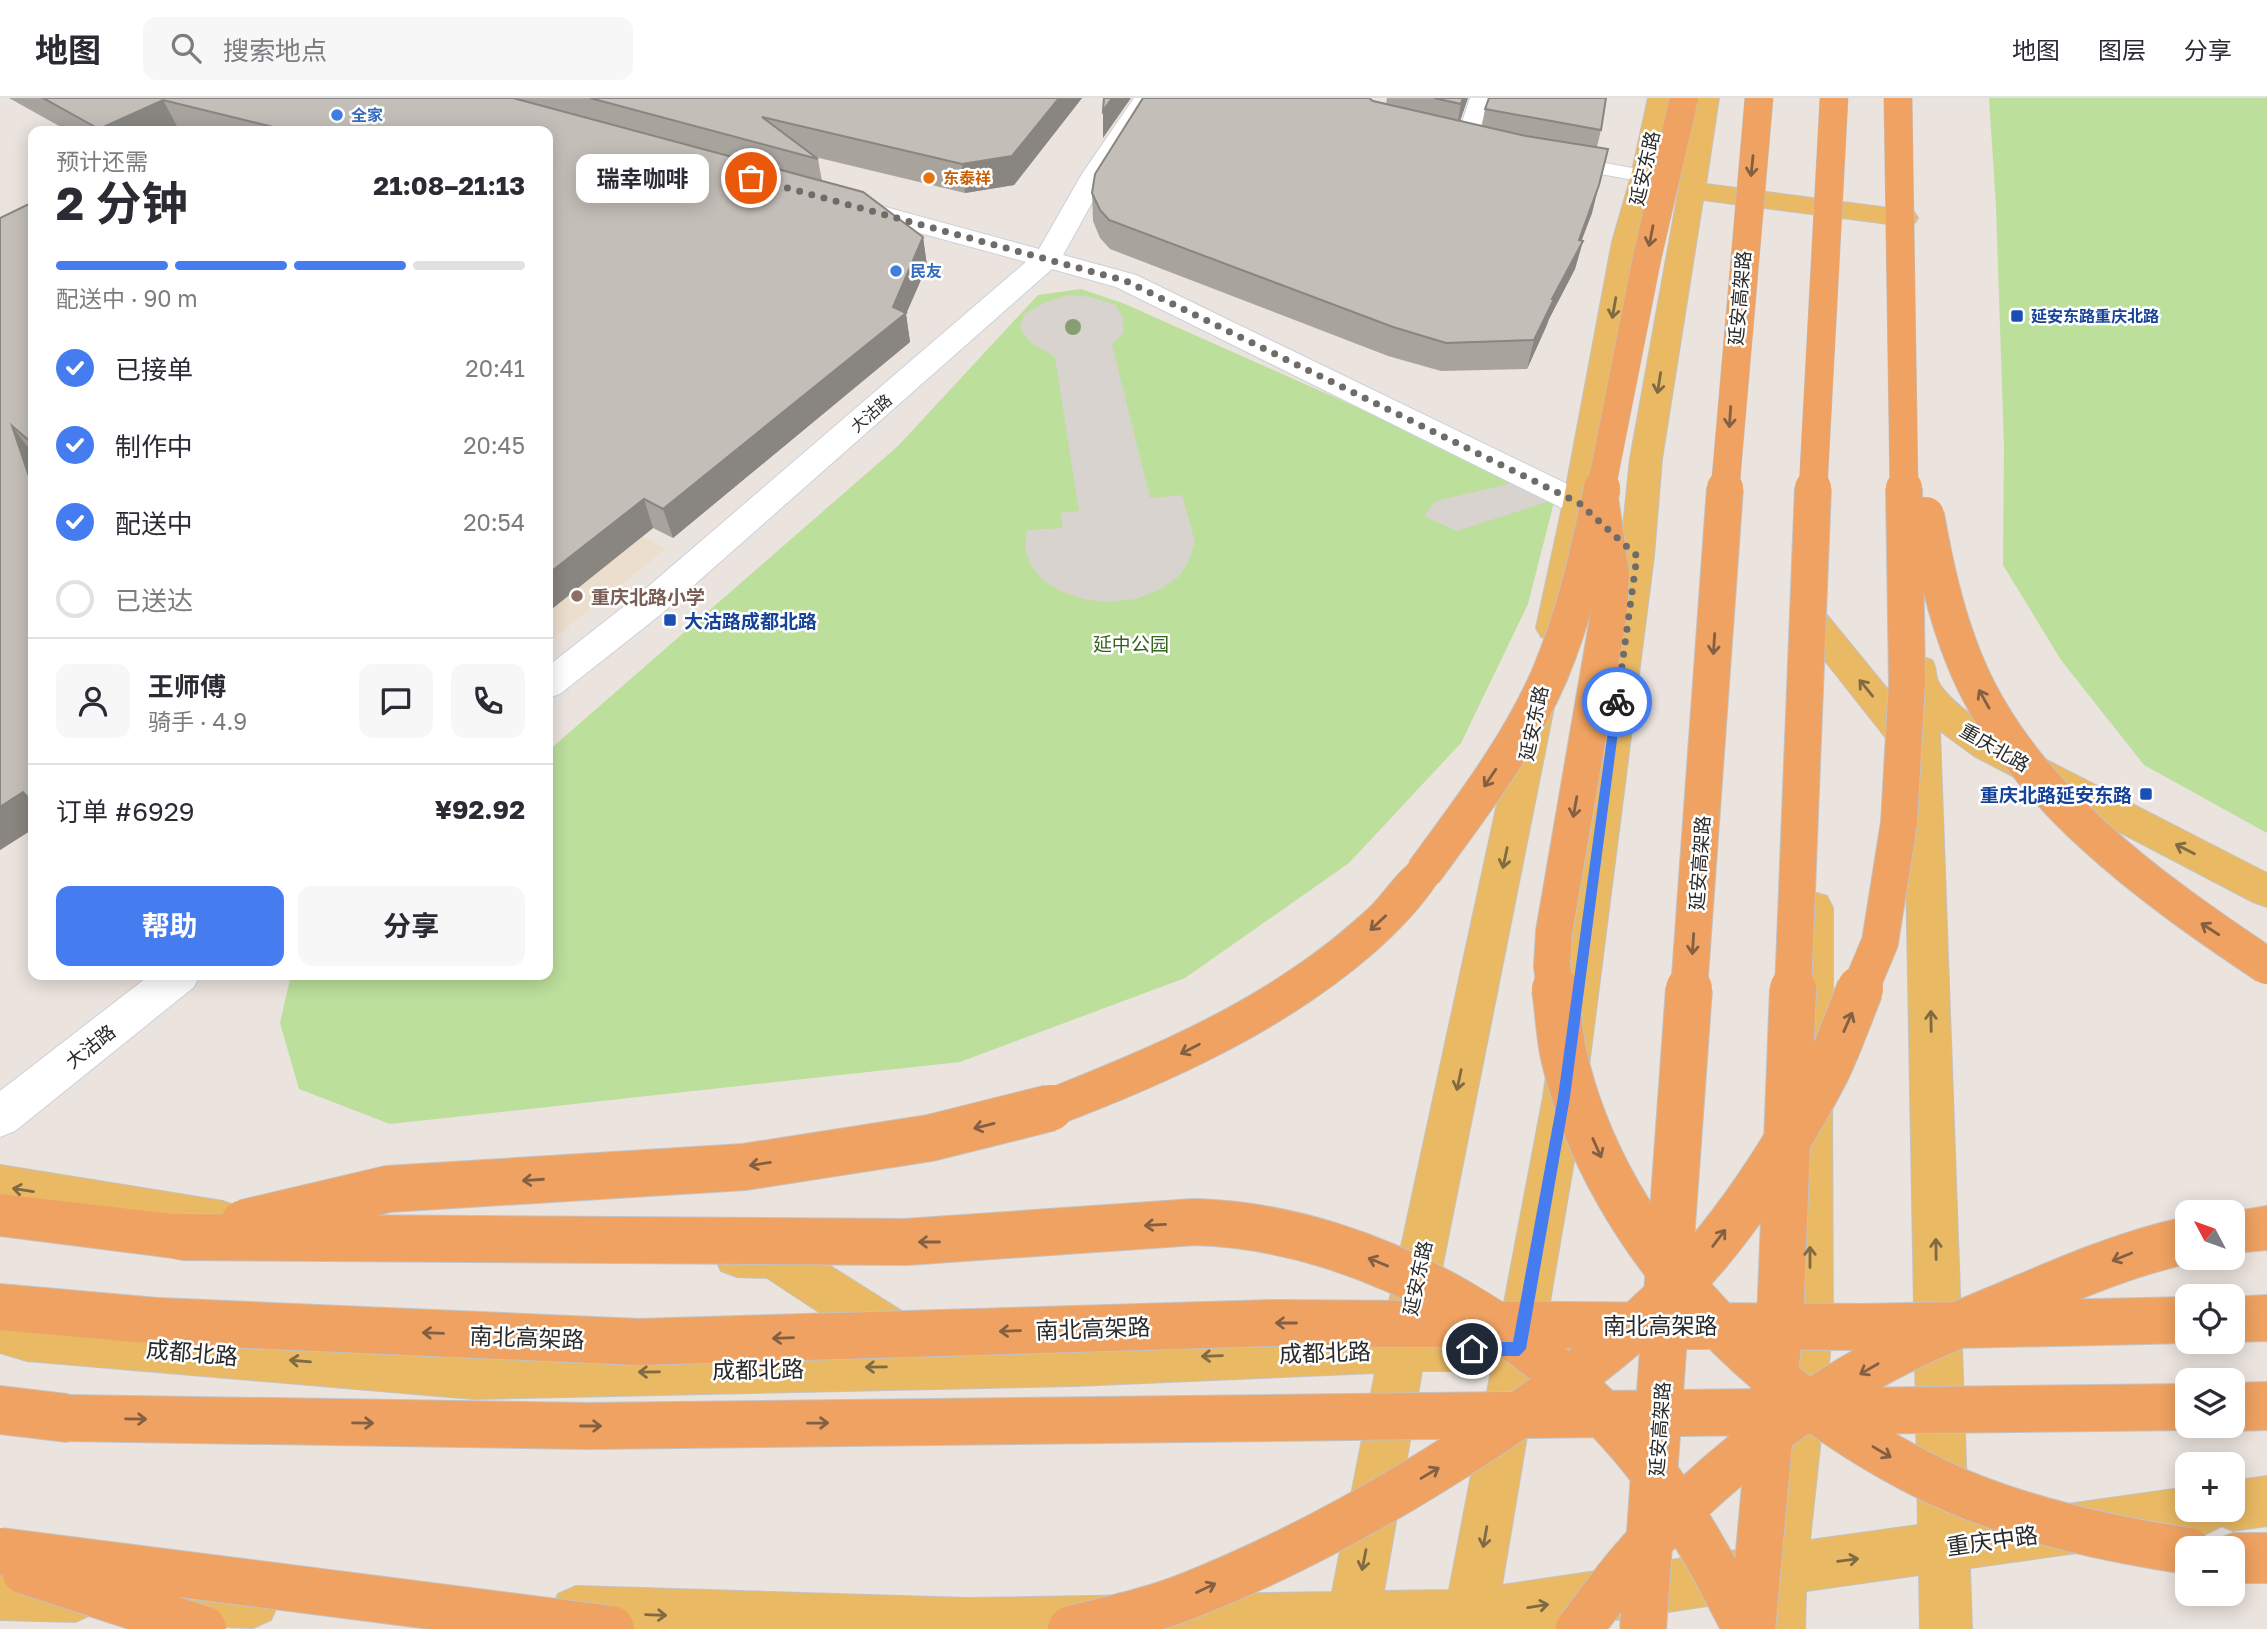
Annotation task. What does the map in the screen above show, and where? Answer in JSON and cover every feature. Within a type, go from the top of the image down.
[{"type":"highway","points":[[181,1237],[388,1189],[744,1167],[930,1138],[1050,1108],[1169,1060],[1240,1023],[1338,959],[1383,919],[1424,873],[1505,757],[1549,676],[1571,615],[1589,500],[1684,98]]},
{"type":"highway","name":"延安高架路","points":[[1643,1629],[1674,1243],[1734,349],[1759,98]]},
{"type":"highway","points":[[1752,1629],[1780,1321],[1818,363],[1834,98]]},
{"type":"highway","points":[[1071,1629],[1126,1616],[1193,1594],[1332,1529],[1456,1457],[1544,1399],[1598,1359],[1666,1299],[1708,1252],[1759,1185],[1826,1071],[1880,942],[1899,823],[1907,682],[1905,403],[1898,98]]},
{"type":"highway","points":[[1905,403],[1924,491],[1931,560],[1963,663],[2006,739],[2071,815],[2129,869],[2194,919],[2267,966]]},
{"type":"highway","points":[[1589,500],[1611,574],[1609,613],[1567,850],[1551,962],[1557,1024],[1571,1076],[1582,1115],[1612,1181],[1660,1259],[1746,1356],[1830,1420],[1899,1462],[1955,1489],[2022,1515],[2128,1543],[2175,1549]]},
{"type":"highway","points":[[0,1215],[181,1237],[942,1242],[1157,1224],[1224,1223],[1288,1234],[1358,1253],[1424,1281],[1469,1306],[1549,1364],[1593,1403],[1648,1463],[1697,1539],[1746,1629]]},
{"type":"highway","points":[[2245,1230],[2267,1228]]},
{"type":"highway","points":[[1579,1629],[1631,1562],[1687,1504],[1729,1466],[1789,1419],[1867,1369],[1931,1336],[2138,1251],[2175,1243]]},
{"type":"highway","name":"南北高架路","points":[[0,1307],[158,1321],[639,1342],[1273,1323],[1865,1327],[2175,1320]]},
{"type":"highway","points":[[2245,1319],[2267,1318]]},
{"type":"highway","points":[[2245,1407],[2267,1406]]},
{"type":"highway","points":[[0,1410],[67,1418],[589,1426],[2175,1407]]},
{"type":"highway","points":[[0,1551],[611,1629]]},
{"type":"highway","points":[[2245,1558],[2267,1558]]},
{"type":"highway","points":[[0,1562],[203,1629]]},
{"type":"main road","name":"延安东路","points":[[1352,1623],[1403,1348],[1589,500],[1626,242],[1644,176],[1660,98]]},
{"type":"main road","points":[[0,1594],[968,1624],[1470,1622],[1564,1097],[1637,556],[1646,459],[1707,98]]},
{"type":"main road","points":[[1779,1629],[1781,1569],[1810,1326],[1815,624],[1839,98]]},
{"type":"main road","points":[[1904,98],[1904,218],[1924,760],[1947,1629]]},
{"type":"main road","points":[[1690,190],[1904,218]]},
{"type":"main road","points":[[1637,556],[1589,500],[1646,459]]},
{"type":"main road","points":[[1815,624],[1924,760]]},
{"type":"main road","name":"重庆北路","points":[[1921,685],[1954,723],[1987,746],[2267,891]]},
{"type":"main road","points":[[0,1186],[304,1236],[773,1256],[944,1365]]},
{"type":"main road","points":[[2245,1297],[2267,1296]]},
{"type":"main road","points":[[1810,1326],[2175,1302]]},
{"type":"main road","name":"成都北路","points":[[0,1330],[27,1338],[473,1375],[944,1365],[1403,1348],[1519,1349],[1810,1326]]},
{"type":"main road","points":[[2245,1505],[2267,1502]]},
{"type":"main road","name":"重庆中路","points":[[1470,1622],[1781,1569],[2175,1514]]},
{"type":"street","name":"大沽路","points":[[553,681],[648,606],[1047,259],[1095,174],[1146,98]]},
{"type":"street","points":[[818,197],[1126,281],[1589,500]]},
{"type":"street","name":"大沽路","points":[[0,1116],[174,980]]},
{"type":"lane","points":[[1480,98],[1458,141],[1487,148]]},
{"type":"lane","points":[[1545,159],[1644,176]]},
{"type":"shaded area","points":[[1068,295],[1091,297],[1116,305],[1123,319],[1123,333],[1112,345],[1150,498],[1182,495],[1195,542],[1189,561],[1178,577],[1159,590],[1136,599],[1109,602],[1084,599],[1060,591],[1042,579],[1031,565],[1025,549],[1027,530],[1063,528],[1060,513],[1079,511],[1055,357],[1031,343],[1020,328],[1024,314],[1044,303]]},
{"type":"shaded area","points":[[1529,479],[1565,496],[1457,531],[1424,516],[1436,501]]},
{"type":"shaded area","name":"重庆北路小学","points":[[553,489],[666,549],[553,638]]},
{"type":"green space","points":[[1989,98],[2267,98],[2267,833],[2144,765],[2061,660],[2003,565],[2004,446],[1996,207]]},
{"type":"green space","name":"延中公园","points":[[1081,289],[1125,304],[1491,467],[1554,502],[1528,604],[1461,743],[1349,863],[1185,978],[960,1062],[390,1124],[299,1089],[280,1023],[290,980],[553,980],[553,747],[898,446],[1038,295]]},
{"type":"building","points":[[43,98],[513,98],[863,192],[923,237],[893,307],[906,313],[663,509],[644,499],[553,570],[553,126],[269,126],[163,100],[106,126],[94,126]]},
{"type":"building","points":[[590,98],[1059,98],[1012,156],[962,164],[762,117],[818,159]]},
{"type":"building","points":[[1104,98],[1112,98],[1103,111]]},
{"type":"building","points":[[1143,98],[1369,98],[1526,136],[1608,149],[1599,185],[1579,240],[1583,241],[1534,340],[1446,343],[1393,327],[1109,220],[1100,210],[1092,193],[1095,174]]},
{"type":"building","points":[[1434,98],[1463,98],[1461,104]]},
{"type":"building","points":[[1489,98],[1606,98],[1601,130],[1485,109]]},
{"type":"building","points":[[28,204],[28,440],[12,426],[28,473],[28,798],[23,792],[0,807],[0,218]]},
{"type":"way so far","points":[[751,178],[1126,281],[1579,503],[1637,556],[1617,702]]},
{"type":"place","name":"全家","points":[[337,115]]},
{"type":"place","name":"瑞幸咖啡","points":[[751,178]]},
{"type":"place","name":"东泰祥","points":[[929,178]]},
{"type":"place","name":"民友","points":[[896,271]]},
{"type":"place","name":"延安东路重庆北路","points":[[2017,316]]},
{"type":"place","name":"重庆北路小学","points":[[577,596]]},
{"type":"place","name":"大沽路成都北路","points":[[670,620]]},
{"type":"place","name":"重庆北路延安东路","points":[[2146,794]]},
{"type":"route","points":[[1472,1349],[1519,1349],[1564,1097],[1617,702]]}]
